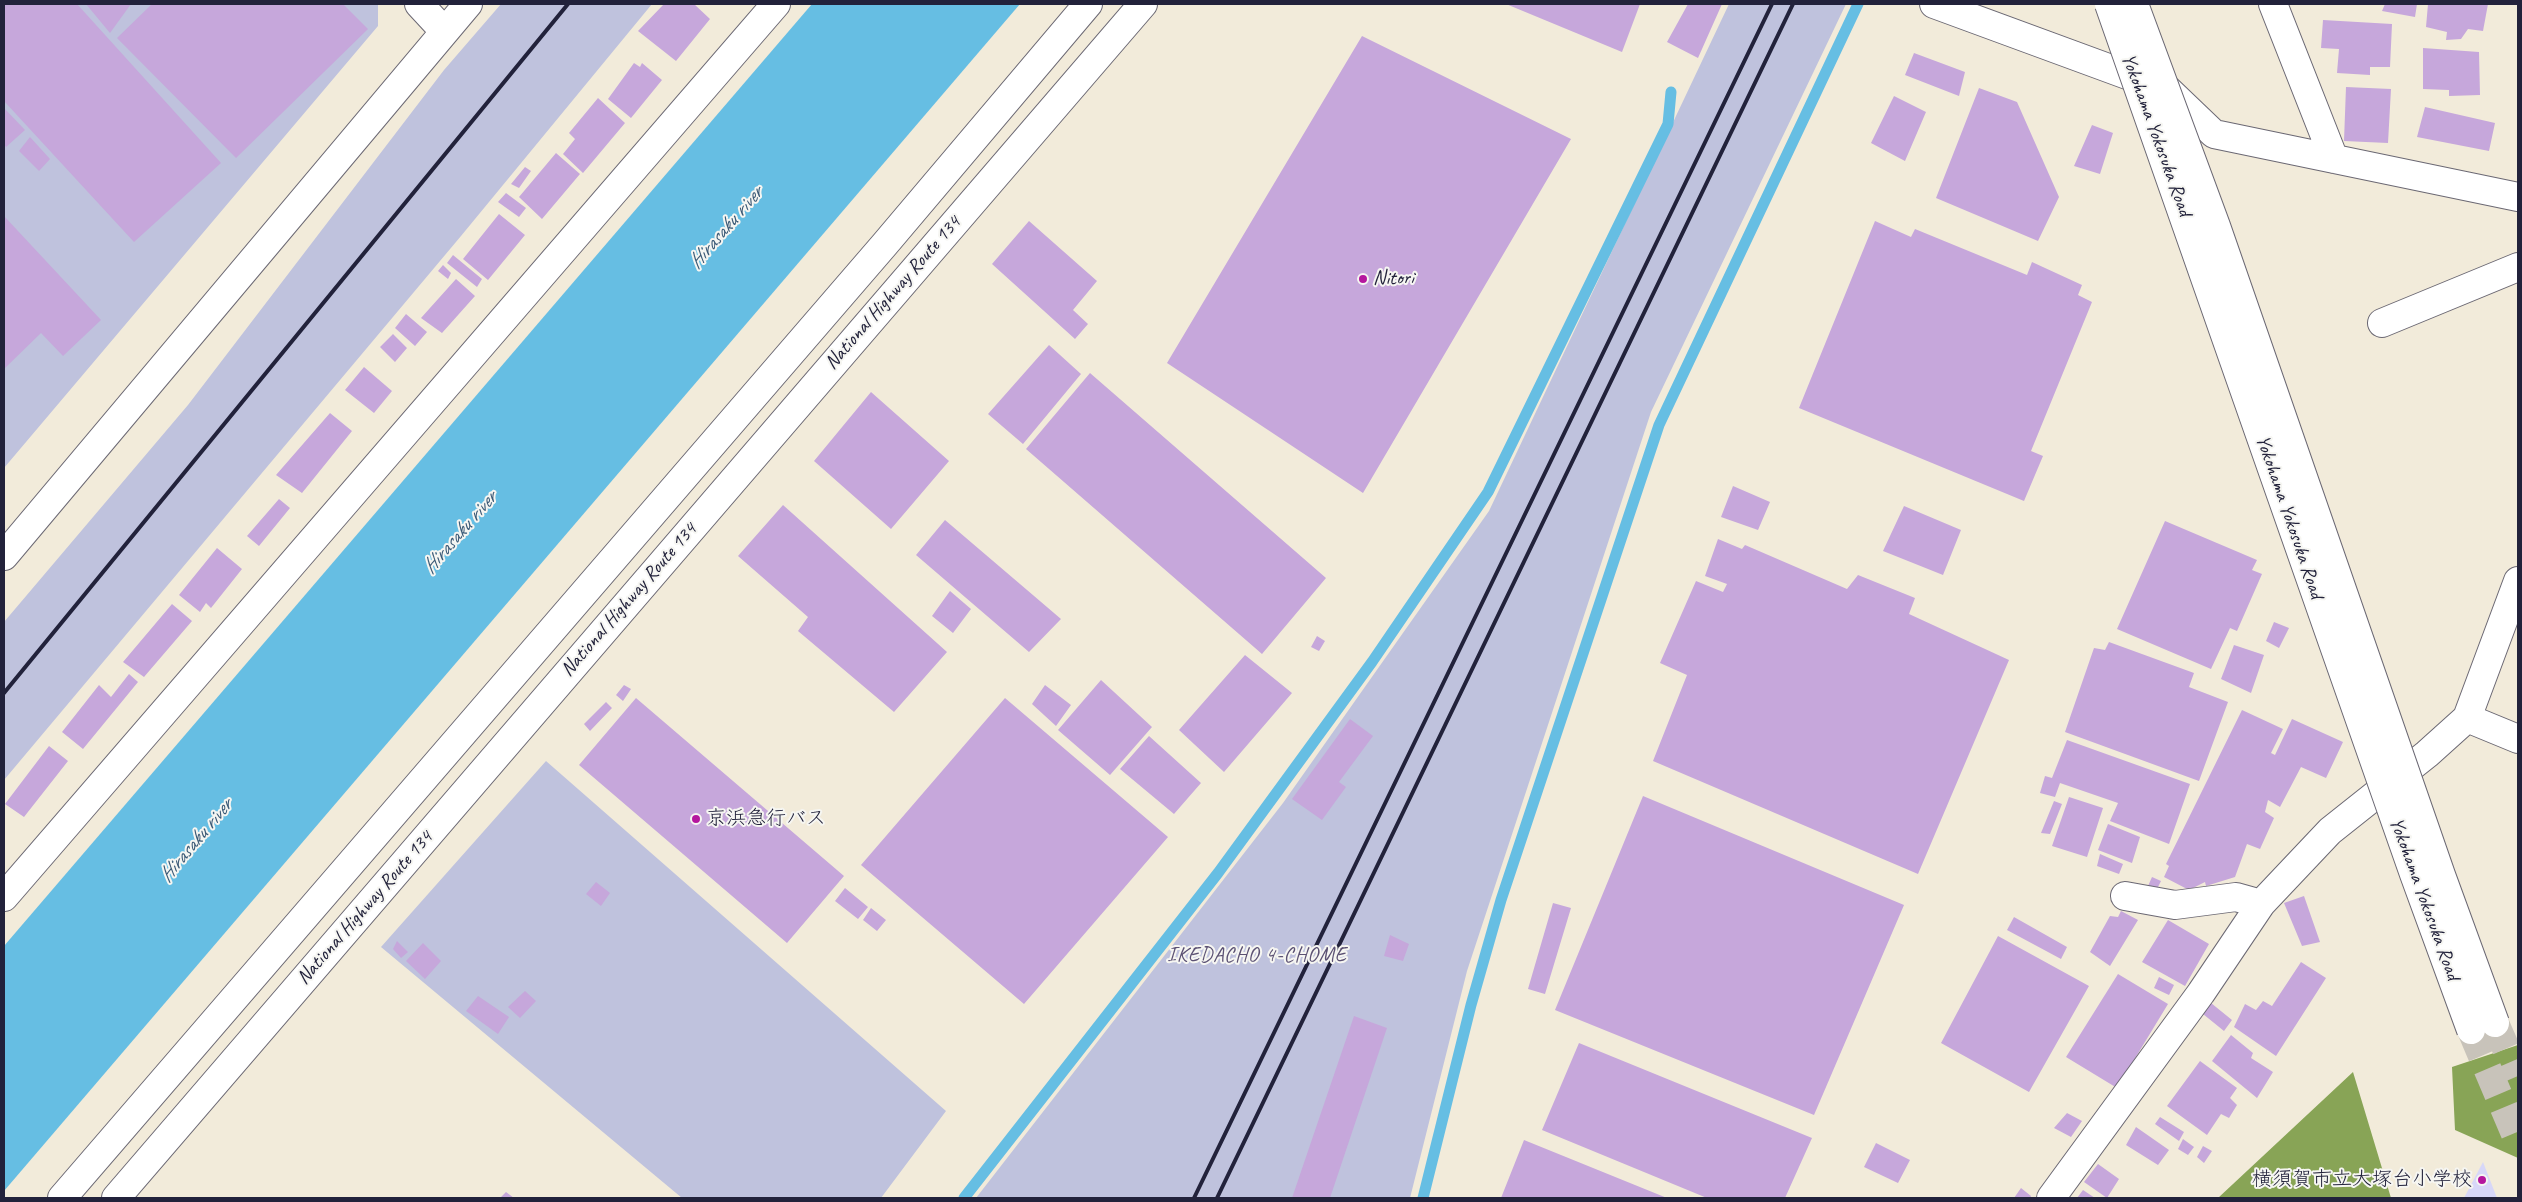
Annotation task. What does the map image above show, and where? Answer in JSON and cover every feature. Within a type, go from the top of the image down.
[{"type":"main road","points":[[419,4],[444,31]]},
{"type":"main road","points":[[4,556],[468,4]]},
{"type":"main road","points":[[4,897],[776,4]]},
{"type":"main road","name":"National Highway Route 134","points":[[62,1198],[879,252],[1088,4]]},
{"type":"main road","name":"National Highway Route 134","points":[[116,1198],[1143,4]]},
{"type":"main road","points":[[1934,4],[2168,90],[2214,134],[2518,197]]},
{"type":"main road","name":"Yokohama Yokosuka Road","points":[[2109,4],[2414,874],[2483,1026],[2442,875],[2216,226],[2134,4]]},
{"type":"main road","points":[[2273,4],[2334,159]]},
{"type":"main road","points":[[2382,323],[2518,267]]},
{"type":"main road","points":[[2051,1198],[2201,993],[2260,904],[2330,831],[2427,754],[2467,718],[2518,581]]},
{"type":"main road","points":[[2467,718],[2518,739]]},
{"type":"main road","points":[[2125,896],[2175,905],[2236,897],[2260,904]]},
{"type":"shaded area","points":[[4,4],[378,4],[378,26],[4,468]]},
{"type":"shaded area","points":[[501,4],[652,4],[461,236],[4,780],[4,622],[188,405],[444,70]]},
{"type":"shaded area","points":[[1729,4],[1846,4],[1651,412],[1467,971],[1410,1198],[976,1198],[1283,803],[1489,511]]},
{"type":"shaded area","points":[[546,761],[946,1111],[881,1198],[682,1198],[381,947]]},
{"type":"shaded area","name":"横須賀市立大塚台小学校","points":[[2483,1162],[2497,1198],[2464,1198]]},
{"type":"green space","points":[[2518,1045],[2518,1158],[2455,1130],[2452,1067]]},
{"type":"green space","points":[[2353,1072],[2391,1198],[2218,1198]]},
{"type":"water","name":"Hirasaku river","points":[[812,4],[1020,4],[4,1191],[4,946]]},
{"type":"building","points":[[4,4],[77,4],[221,163],[134,242],[4,101]]},
{"type":"building","points":[[86,4],[131,4],[110,33]]},
{"type":"building","points":[[152,4],[343,4],[368,29],[236,158],[117,38]]},
{"type":"building","points":[[664,4],[694,4],[710,19],[676,61],[638,31]]},
{"type":"building","points":[[1506,4],[1640,4],[1622,52]]},
{"type":"building","points":[[1688,4],[1722,4],[1698,58],[1667,42]]},
{"type":"building","points":[[2385,4],[2417,4],[2415,17],[2382,11]]},
{"type":"building","points":[[2428,4],[2488,4],[2483,31],[2468,29],[2461,39],[2446,40],[2447,32],[2426,27]]},
{"type":"building","points":[[2323,20],[2392,24],[2390,67],[2370,67],[2370,75],[2337,73],[2339,49],[2321,48]]},
{"type":"building","points":[[1362,36],[1571,139],[1363,493],[1167,363]]},
{"type":"building","points":[[2423,48],[2479,52],[2480,95],[2449,96],[2449,90],[2423,89]]},
{"type":"building","points":[[1914,53],[1965,72],[1959,96],[1905,75]]},
{"type":"building","points":[[634,63],[640,67],[642,63],[662,80],[631,118],[608,99]]},
{"type":"building","points":[[2346,87],[2391,89],[2388,143],[2344,141]]},
{"type":"building","points":[[1979,88],[2017,102],[2059,197],[2038,241],[1936,198]]},
{"type":"building","points":[[1894,96],[1926,112],[1905,161],[1871,143]]},
{"type":"building","points":[[598,98],[625,123],[583,173],[563,154],[575,139],[569,133]]},
{"type":"building","points":[[2425,107],[2495,123],[2489,151],[2417,137]]},
{"type":"building","points":[[4,108],[25,130],[6,147],[4,144]]},
{"type":"building","points":[[2092,125],[2113,133],[2100,174],[2074,166]]},
{"type":"building","points":[[30,137],[50,159],[39,171],[19,151]]},
{"type":"building","points":[[556,153],[580,174],[542,219],[519,197]]},
{"type":"building","points":[[525,167],[531,171],[519,188],[511,184]]},
{"type":"building","points":[[506,193],[526,208],[519,217],[498,202]]},
{"type":"building","points":[[499,214],[525,235],[488,280],[463,259]]},
{"type":"building","points":[[4,216],[101,320],[63,356],[41,333],[4,369]]},
{"type":"building","points":[[1029,221],[1097,281],[1073,310],[1088,324],[1075,339],[992,264]]},
{"type":"building","points":[[1875,221],[1911,237],[1915,229],[2027,275],[2032,262],[2082,285],[2078,295],[2092,302],[2031,451],[2043,456],[2024,501],[1799,408]]},
{"type":"building","points":[[453,255],[482,279],[477,287],[447,263]]},
{"type":"building","points":[[443,265],[451,273],[448,279],[438,271]]},
{"type":"building","points":[[456,279],[475,296],[442,333],[421,318]]},
{"type":"building","points":[[406,314],[427,332],[415,346],[395,328]]},
{"type":"building","points":[[393,334],[407,348],[395,362],[380,347]]},
{"type":"building","points":[[1049,345],[1081,374],[1023,444],[988,414]]},
{"type":"building","points":[[364,367],[392,391],[374,413],[345,390]]},
{"type":"building","points":[[1090,373],[1326,578],[1262,654],[1026,449]]},
{"type":"building","points":[[871,392],[949,461],[891,529],[814,461]]},
{"type":"building","points":[[330,413],[352,431],[302,493],[276,475]]},
{"type":"building","points":[[1733,486],[1770,502],[1758,530],[1721,517]]},
{"type":"building","points":[[279,499],[290,508],[259,546],[247,536]]},
{"type":"building","points":[[783,505],[947,652],[894,712],[798,631],[808,617],[738,556]]},
{"type":"building","points":[[1904,506],[1961,530],[1943,575],[1883,551]]},
{"type":"building","points":[[945,520],[1061,619],[1029,652],[916,555]]},
{"type":"building","points":[[2165,521],[2257,560],[2252,570],[2262,574],[2237,631],[2230,628],[2211,669],[2117,629]]},
{"type":"building","points":[[1718,539],[1742,549],[1745,545],[1847,589],[1858,575],[1915,598],[1909,614],[2009,660],[1918,874],[1653,761],[1687,675],[1660,663],[1696,581],[1723,592],[1727,584],[1705,576]]},
{"type":"building","points":[[217,548],[242,569],[211,608],[206,603],[200,612],[179,595]]},
{"type":"building","points":[[950,591],[971,609],[953,633],[932,616]]},
{"type":"building","points":[[172,604],[192,621],[144,677],[123,662]]},
{"type":"building","points":[[2274,622],[2289,628],[2279,648],[2266,641]]},
{"type":"building","points":[[1317,636],[1325,641],[1319,651],[1311,647]]},
{"type":"building","points":[[2109,642],[2194,673],[2189,687],[2228,702],[2199,781],[2065,732],[2094,648],[2105,650]]},
{"type":"building","points":[[2234,645],[2264,655],[2251,693],[2221,679]]},
{"type":"building","points":[[1245,655],[1292,693],[1224,772],[1179,730]]},
{"type":"building","points":[[129,674],[138,682],[83,749],[62,732],[99,685],[111,697]]},
{"type":"building","points":[[1101,680],[1152,727],[1110,775],[1058,730]]},
{"type":"building","points":[[624,685],[631,689],[623,701],[616,695]]},
{"type":"building","points":[[1045,685],[1071,705],[1056,726],[1032,704]]},
{"type":"building","points":[[636,698],[844,876],[787,943],[579,765]]},
{"type":"building","points":[[1005,698],[1168,837],[1024,1004],[861,865]]},
{"type":"building","points":[[606,702],[612,708],[590,731],[584,724]]},
{"type":"building","points":[[2242,710],[2283,729],[2271,753],[2275,755],[2292,719],[2343,742],[2326,778],[2301,767],[2280,807],[2268,800],[2265,812],[2274,818],[2260,849],[2247,844],[2235,877],[2206,886],[2205,882],[2189,890],[2164,877],[2169,866],[2166,864]]},
{"type":"building","points":[[1350,719],[1373,736],[1339,782],[1346,787],[1322,820],[1292,799]]},
{"type":"building","points":[[1149,736],[1201,783],[1174,814],[1120,769]]},
{"type":"building","points":[[2067,740],[2190,784],[2169,844],[2110,821],[2118,803],[2060,783],[2055,797],[2040,793],[2045,776],[2052,778]]},
{"type":"building","points":[[49,746],[68,761],[24,817],[5,804]]},
{"type":"building","points":[[1643,796],[1904,905],[1814,1115],[1555,1010]]},
{"type":"building","points":[[2069,797],[2103,808],[2087,857],[2052,846]]},
{"type":"building","points":[[2054,801],[2062,804],[2050,834],[2041,833]]},
{"type":"building","points":[[2108,824],[2140,837],[2132,863],[2098,850]]},
{"type":"building","points":[[2100,854],[2123,864],[2119,874],[2097,866]]},
{"type":"building","points":[[2152,877],[2161,881],[2157,889],[2148,886]]},
{"type":"building","points":[[596,882],[610,893],[601,906],[586,894]]},
{"type":"building","points":[[845,888],[868,907],[858,919],[835,901]]},
{"type":"building","points":[[2304,896],[2320,942],[2302,946],[2284,903]]},
{"type":"building","points":[[1553,903],[1571,908],[1545,994],[1528,989]]},
{"type":"building","points":[[871,908],[886,920],[877,931],[863,920]]},
{"type":"building","points":[[2121,911],[2138,920],[2110,966],[2090,952],[2110,916],[2118,917]]},
{"type":"building","points":[[2014,917],[2067,947],[2061,959],[2007,930]]},
{"type":"building","points":[[2168,920],[2209,944],[2185,986],[2142,962]]},
{"type":"building","points":[[1390,935],[1409,944],[1403,961],[1384,956]]},
{"type":"building","points":[[1998,936],[2089,986],[2029,1092],[1941,1043]]},
{"type":"building","points":[[397,941],[408,952],[401,958],[393,949]]},
{"type":"building","points":[[423,943],[441,961],[425,979],[406,961]]},
{"type":"building","points":[[2301,962],[2326,978],[2276,1056],[2234,1027],[2245,1004],[2256,1010],[2263,1001],[2272,1006]]},
{"type":"building","points":[[2118,974],[2168,1004],[2117,1088],[2066,1057]]},
{"type":"building","points":[[2159,977],[2174,985],[2169,995],[2154,988]]},
{"type":"building","points":[[525,991],[536,1001],[520,1018],[508,1007]]},
{"type":"building","points":[[478,996],[509,1017],[498,1034],[466,1011]]},
{"type":"building","points":[[2211,1003],[2232,1020],[2224,1031],[2203,1014]]},
{"type":"building","points":[[1354,1016],[1387,1028],[1330,1198],[1292,1198]]},
{"type":"building","points":[[2231,1035],[2253,1053],[2251,1058],[2273,1072],[2257,1098],[2212,1061]]},
{"type":"building","points":[[1579,1043],[1812,1138],[1785,1198],[1707,1198],[1542,1130]]},
{"type":"building","points":[[2200,1061],[2237,1088],[2230,1098],[2237,1105],[2229,1118],[2221,1114],[2207,1135],[2167,1106]]},
{"type":"building","points":[[2067,1113],[2082,1121],[2071,1137],[2054,1128]]},
{"type":"building","points":[[2160,1117],[2184,1132],[2179,1141],[2155,1124]]},
{"type":"building","points":[[2136,1127],[2169,1150],[2158,1165],[2126,1145]]},
{"type":"building","points":[[2183,1139],[2194,1147],[2188,1155],[2178,1149]]},
{"type":"building","points":[[1524,1140],[1667,1198],[1501,1198]]},
{"type":"building","points":[[1876,1143],[1910,1160],[1898,1183],[1864,1167]]},
{"type":"building","points":[[2203,1146],[2212,1151],[2204,1163],[2197,1157]]},
{"type":"building","points":[[2098,1164],[2119,1179],[2107,1198],[2084,1182]]},
{"type":"building","points":[[2021,1188],[2031,1196],[2030,1198],[2014,1198]]},
{"type":"building","points":[[2083,1190],[2095,1198],[2077,1198]]},
{"type":"building","points":[[506,1192],[514,1198],[500,1198]]},
{"type":"waterway","points":[[1423,1198],[1471,1005],[1501,900],[1659,425],[1858,4]]},
{"type":"waterway","points":[[964,1198],[1218,873],[1372,662],[1488,492],[1668,124],[1671,92]]},
{"type":"tunnel","points":[[2495,1023],[2518,1076]]},
{"type":"tunnel","points":[[2471,1030],[2518,1141]]},
{"type":"railway","points":[[4,693],[568,4]]},
{"type":"railway","points":[[1194,1198],[1772,4]]},
{"type":"railway","points":[[1217,1198],[1793,4]]},
{"type":"place","name":"Nitori","points":[[1363,279]]},
{"type":"place","name":"京浜急行バス","points":[[696,819]]},
{"type":"place","name":"横須賀市立大塚台小学校","points":[[2482,1180]]},
{"type":"district","name":"IKEDACHO 4-CHOME","points":[[1257,955]]}]
